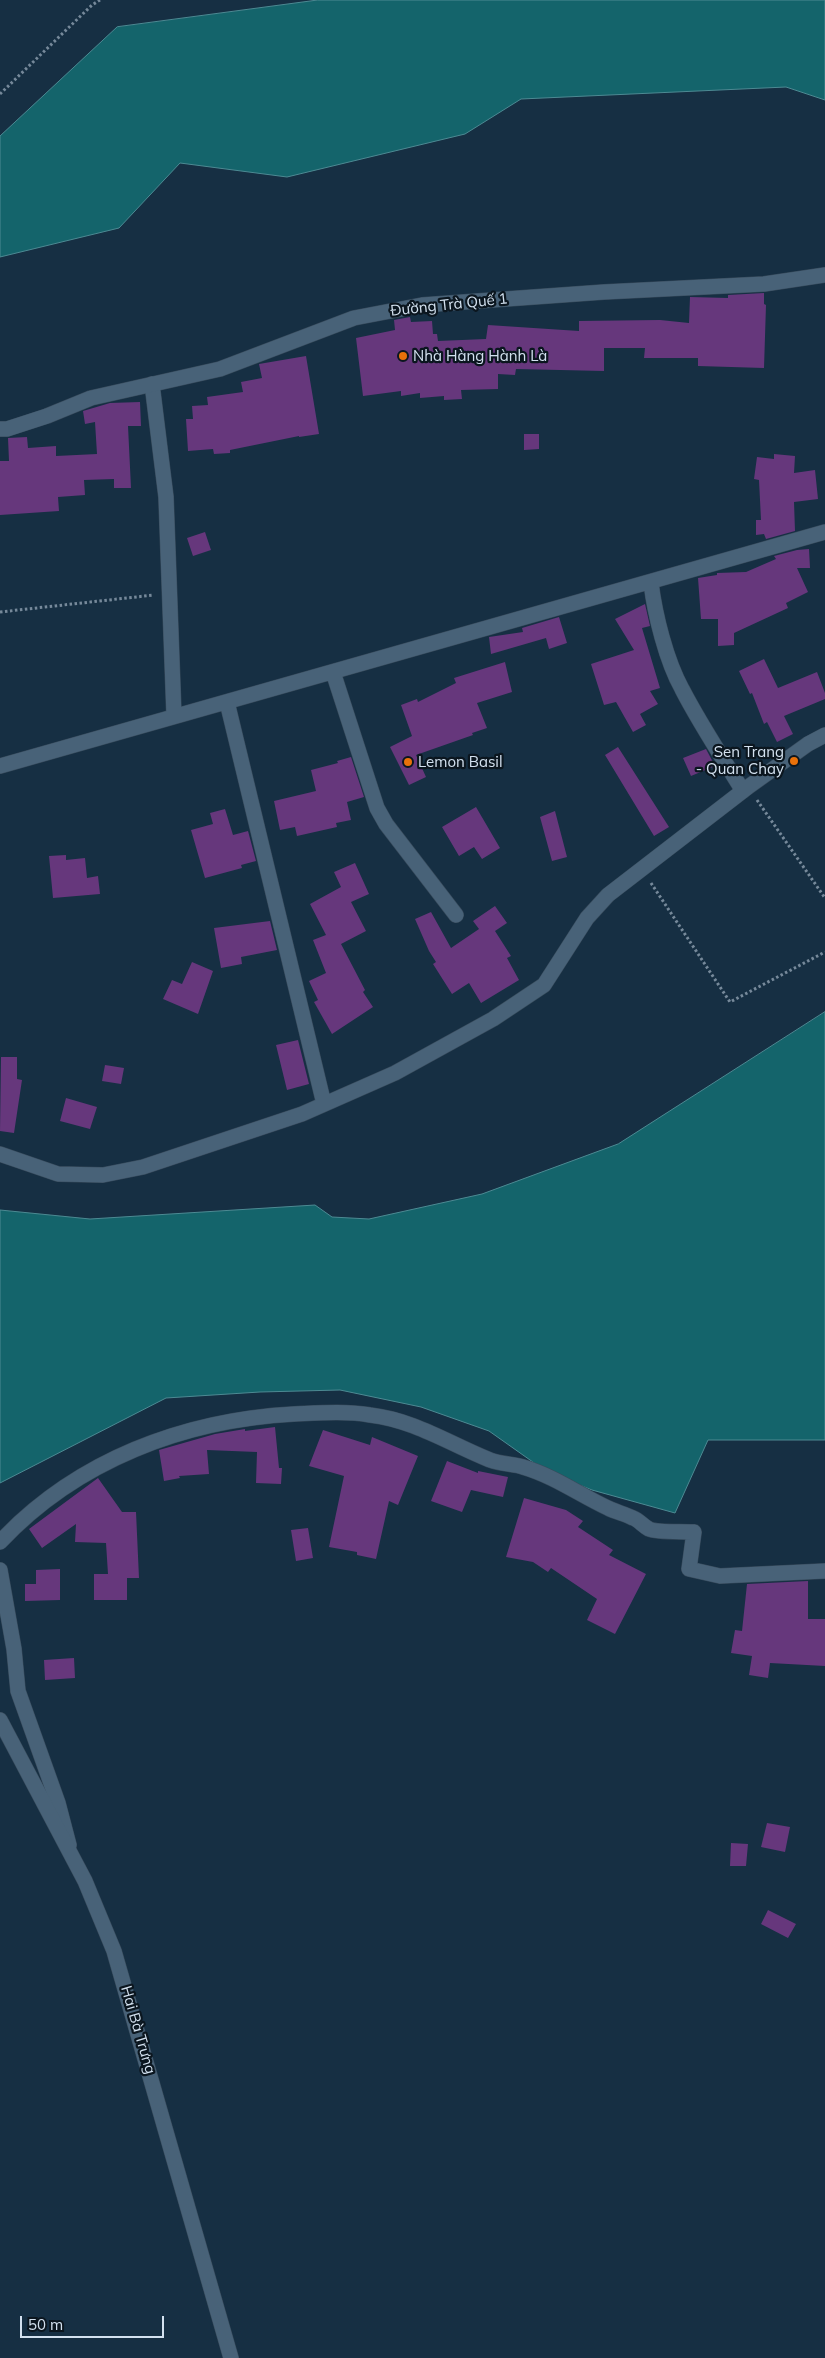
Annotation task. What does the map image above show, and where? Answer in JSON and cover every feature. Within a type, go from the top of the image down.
[{"type":"street","name":"Đường Trà Quế 1","points":[[0,429],[7,429],[47,416],[91,398],[220,369],[354,318],[422,305],[604,292],[764,284],[825,275]]},
{"type":"street","points":[[152,384],[166,498],[174,716]]},
{"type":"street","points":[[0,766],[651,583],[825,532]]},
{"type":"street","points":[[651,583],[656,610],[670,661],[681,688],[745,789]]},
{"type":"street","points":[[333,672],[377,808],[386,824],[456,915]]},
{"type":"street","points":[[227,702],[324,1104]]},
{"type":"street","points":[[0,1154],[58,1174],[103,1175],[143,1167],[302,1114],[395,1074],[493,1020],[544,986],[587,918],[608,895],[745,789],[808,744],[825,735]]},
{"type":"street","points":[[0,1542],[17,1524],[74,1479],[113,1457],[158,1440],[214,1424],[270,1415],[370,1414],[414,1425],[491,1460],[524,1467],[562,1483],[609,1509],[634,1518],[650,1529],[694,1532],[689,1568],[720,1576],[825,1571]]},
{"type":"street","points":[[0,1570],[14,1649],[18,1690],[34,1740],[58,1803],[72,1856]]},
{"type":"street","name":"Hai Bà Trưng","points":[[0,1720],[72,1856],[104,1927],[122,1976],[231,2358]]},
{"type":"path","points":[[0,94],[92,5],[100,0]]},
{"type":"path","points":[[0,612],[169,593]]},
{"type":"path","points":[[745,789],[825,898]]},
{"type":"path","points":[[642,870],[730,1002],[825,952]]},
{"type":"shaded area","points":[[318,0],[825,0],[825,100],[786,87],[521,99],[465,134],[287,177],[180,163],[119,228],[0,257],[0,136],[117,27]]},
{"type":"shaded area","points":[[825,1012],[825,1440],[708,1440],[675,1513],[592,1490],[547,1472],[489,1431],[421,1407],[340,1390],[260,1392],[166,1398],[0,1483],[0,1210],[90,1219],[315,1205],[332,1217],[369,1219],[482,1194],[618,1144]]},
{"type":"building","points":[[764,293],[764,304],[766,305],[764,368],[698,366],[698,358],[644,358],[645,348],[604,348],[604,371],[516,369],[515,375],[498,374],[498,389],[461,390],[462,399],[444,400],[444,396],[420,398],[420,393],[401,396],[401,391],[363,396],[356,338],[395,330],[394,320],[410,317],[411,322],[432,321],[433,334],[437,334],[438,341],[486,339],[488,325],[579,331],[579,321],[660,320],[689,323],[690,297],[728,298],[728,295]]},
{"type":"building","points":[[306,356],[319,434],[299,436],[230,450],[230,453],[214,454],[213,449],[188,451],[186,419],[193,419],[192,406],[208,405],[207,397],[243,392],[241,382],[262,378],[259,364]]},
{"type":"building","points":[[140,402],[141,426],[128,426],[131,488],[114,488],[114,479],[84,480],[85,495],[58,497],[59,511],[0,515],[0,461],[9,461],[8,438],[27,437],[28,448],[56,446],[56,456],[97,454],[95,422],[85,424],[83,411],[110,403]]},
{"type":"building","points":[[524,434],[539,434],[539,449],[524,450]]},
{"type":"building","points":[[774,454],[795,456],[794,473],[815,470],[818,499],[794,502],[795,531],[766,539],[764,534],[756,535],[756,520],[761,520],[759,480],[754,479],[757,457],[774,459]]},
{"type":"building","points":[[205,532],[211,550],[193,556],[187,538]]},
{"type":"building","points":[[809,549],[810,568],[797,568],[808,592],[786,603],[788,608],[734,633],[734,645],[718,646],[718,619],[701,619],[698,578],[717,575],[717,573],[746,572],[776,559],[774,556]]},
{"type":"building","points":[[645,604],[650,626],[642,628],[660,688],[650,691],[658,704],[640,714],[646,725],[633,732],[616,702],[604,705],[591,664],[634,650],[615,619]]},
{"type":"building","points":[[559,617],[567,643],[549,649],[546,638],[491,654],[489,637],[523,632],[522,628]]},
{"type":"building","points":[[764,659],[778,688],[817,672],[825,693],[825,699],[784,716],[793,734],[777,742],[767,722],[764,724],[752,693],[750,694],[739,671]]},
{"type":"building","points":[[505,662],[512,692],[477,703],[487,728],[472,733],[473,735],[416,755],[426,777],[409,785],[390,747],[412,736],[401,705],[417,699],[418,702],[456,683],[454,678]]},
{"type":"building","points":[[618,747],[669,827],[654,836],[605,755]]},
{"type":"building","points":[[706,749],[715,766],[691,776],[683,758]]},
{"type":"building","points":[[351,757],[364,797],[347,802],[351,820],[336,823],[337,827],[297,836],[295,827],[280,830],[274,801],[316,791],[311,770],[338,763],[337,761]]},
{"type":"building","points":[[476,807],[500,848],[482,859],[474,847],[459,856],[442,827]]},
{"type":"building","points":[[225,809],[233,835],[248,831],[256,861],[241,865],[242,868],[205,878],[191,830],[213,824],[210,813]]},
{"type":"building","points":[[555,811],[567,857],[552,861],[540,817]]},
{"type":"building","points":[[66,855],[66,860],[85,858],[87,878],[98,876],[100,894],[53,898],[49,856]]},
{"type":"building","points":[[355,863],[369,894],[351,902],[366,931],[341,944],[365,990],[363,992],[373,1007],[332,1034],[314,1002],[318,1000],[309,981],[326,973],[313,940],[326,935],[310,904],[341,887],[334,872]]},
{"type":"building","points":[[495,906],[507,923],[495,931],[511,956],[507,958],[519,980],[481,1003],[469,983],[452,994],[433,964],[436,962],[415,919],[431,912],[451,948],[479,929],[473,921]]},
{"type":"building","points":[[270,921],[277,950],[241,957],[242,964],[221,968],[214,928]]},
{"type":"building","points":[[192,962],[213,971],[198,1014],[163,999],[172,980],[182,984]]},
{"type":"building","points":[[298,1040],[309,1084],[287,1090],[276,1045]]},
{"type":"building","points":[[1,1057],[17,1057],[17,1079],[22,1080],[14,1133],[0,1131]]},
{"type":"building","points":[[105,1065],[124,1068],[121,1084],[102,1081]]},
{"type":"building","points":[[66,1098],[97,1107],[90,1129],[60,1121]]},
{"type":"building","points":[[275,1427],[279,1468],[282,1468],[281,1484],[256,1483],[257,1452],[207,1450],[209,1474],[179,1476],[180,1478],[164,1481],[159,1450],[215,1434]]},
{"type":"building","points":[[323,1430],[370,1445],[372,1437],[418,1456],[398,1505],[389,1501],[376,1559],[357,1555],[357,1552],[329,1547],[344,1476],[309,1466]]},
{"type":"building","points":[[447,1461],[478,1473],[478,1471],[508,1477],[503,1497],[471,1490],[462,1512],[431,1501]]},
{"type":"building","points":[[98,1478],[122,1512],[136,1512],[139,1578],[127,1578],[127,1600],[94,1600],[94,1574],[108,1574],[106,1543],[75,1542],[76,1524],[42,1548],[29,1529]]},
{"type":"building","points":[[524,1498],[566,1510],[583,1521],[578,1527],[613,1550],[609,1555],[646,1574],[615,1634],[587,1620],[597,1599],[551,1568],[548,1572],[533,1562],[506,1557]]},
{"type":"building","points":[[308,1528],[313,1558],[296,1561],[291,1530]]},
{"type":"building","points":[[60,1569],[60,1600],[25,1601],[25,1584],[36,1584],[36,1570]]},
{"type":"building","points":[[808,1581],[808,1619],[825,1619],[825,1666],[770,1663],[768,1678],[749,1675],[752,1656],[731,1653],[735,1630],[742,1631],[747,1584]]},
{"type":"building","points":[[74,1658],[75,1678],[45,1680],[44,1660]]},
{"type":"building","points":[[767,1823],[790,1827],[785,1852],[761,1847]]},
{"type":"building","points":[[731,1843],[748,1844],[746,1866],[730,1866]]},
{"type":"building","points":[[768,1910],[796,1924],[788,1938],[761,1924]]},
{"type":"place","name":"Nhà Hàng Hành Là","points":[[403,356]]},
{"type":"place","name":"Sen Trang - Quan Chay","points":[[794,761]]},
{"type":"place","name":"Lemon Basil","points":[[408,762]]}]
